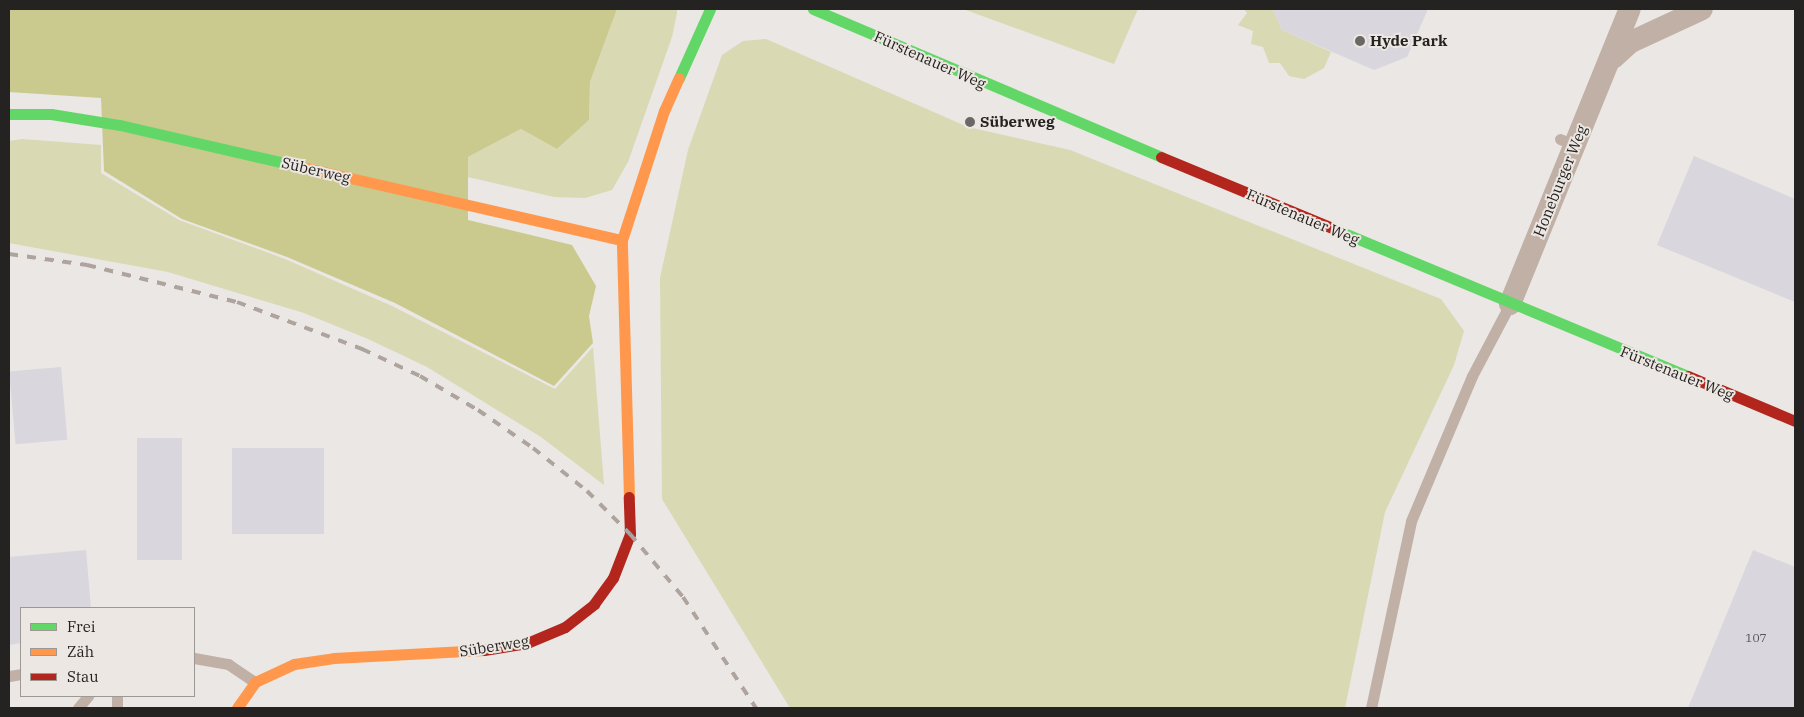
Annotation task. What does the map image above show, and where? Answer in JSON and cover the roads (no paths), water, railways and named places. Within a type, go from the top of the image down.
[{"type":"street","name":"Süberweg","points":[[254,682],[294,664],[334,658],[478,650],[527,642],[565,628],[594,604],[613,578],[630,534],[622,240],[664,111],[710,9]]},
{"type":"street","name":"Fürstenauer Weg","points":[[813,9],[1510,304],[1795,421]]},
{"type":"street","name":"Honeburger Weg","points":[[1510,304],[1567,142],[1612,58],[1630,9]]},
{"type":"street","name":"Honeburger Weg","points":[[1612,58],[1632,42],[1702,9]]},
{"type":"street","name":"Süberweg","points":[[9,114],[52,114],[120,125],[622,240]]},
{"type":"street","points":[[237,708],[254,682]]},
{"type":"lane","points":[[1371,708],[1411,521],[1472,376],[1510,304]]},
{"type":"lane","points":[[195,658],[228,664],[254,682]]},
{"type":"lane","points":[[78,708],[87,697]]},
{"type":"railway","points":[[9,254],[87,265],[237,302],[362,349],[420,376],[478,410],[533,448],[587,491],[630,534],[683,597],[756,708]]},
{"type":"place","name":"Hyde Park","points":[[1360,41]]},
{"type":"place","name":"Süberweg","points":[[970,122]]}]
